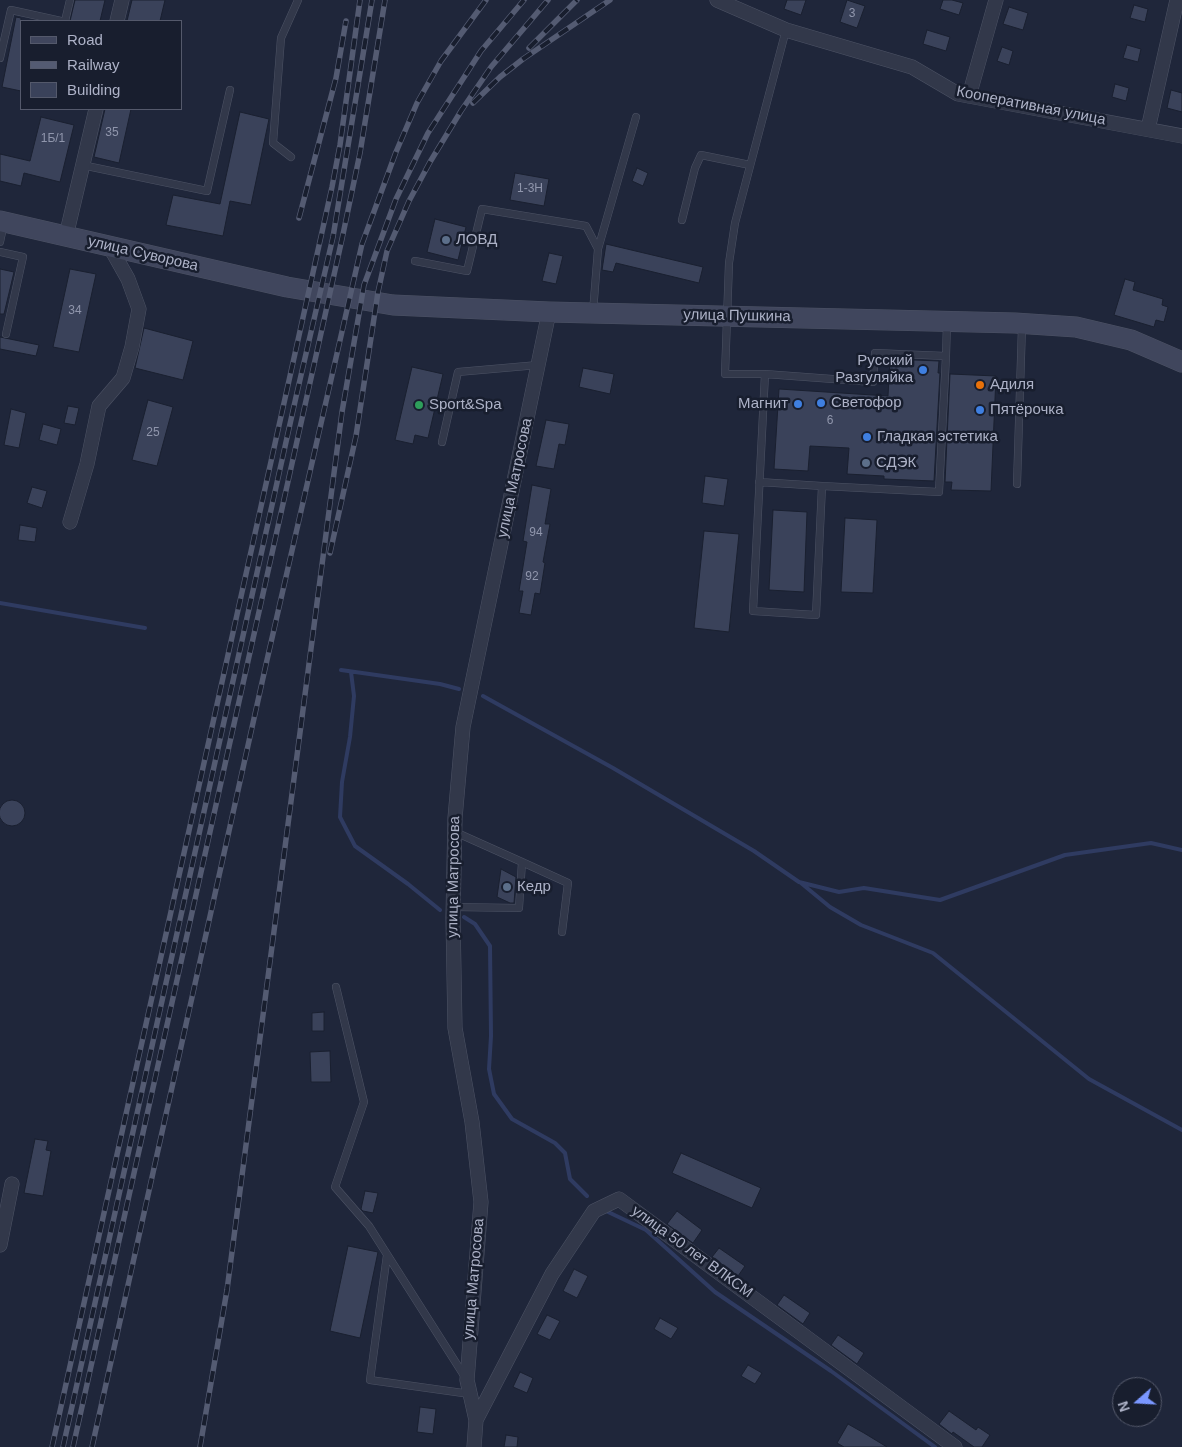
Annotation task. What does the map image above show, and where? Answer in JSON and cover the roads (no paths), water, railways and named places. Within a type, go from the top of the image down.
[{"type":"main road","name":"улица Суворова","points":[[2,222],[287,287]]},
{"type":"main road","name":"улица Пушкина","points":[[287,287],[393,305],[549,312],[1022,323],[1076,327],[1131,340],[1182,362]]},
{"type":"street","points":[[117,20],[122,0]]},
{"type":"street","name":"Кооперативная улица","points":[[717,0],[786,30],[912,67],[958,94],[1148,128],[1182,136]]},
{"type":"street","points":[[969,96],[996,0]]},
{"type":"street","points":[[1148,128],[1177,0]]},
{"type":"street","points":[[66,236],[96,110]]},
{"type":"street","points":[[70,522],[87,464],[99,406],[123,378],[132,347],[139,309],[128,279],[110,246]]},
{"type":"street","name":"улица Матросова","points":[[474,1447],[476,1420],[467,1380],[481,1202],[472,1122],[455,1028],[454,831],[463,726],[549,312]]},
{"type":"street","points":[[0,1245],[12,1184]]},
{"type":"street","name":"улица 50 лет ВЛКСМ","points":[[476,1420],[552,1274],[594,1211],[619,1199],[955,1447]]},
{"type":"lane","points":[[63,20],[70,0]]},
{"type":"lane","points":[[291,157],[273,142],[281,38],[298,0]]},
{"type":"lane","points":[[0,58],[11,10],[58,20]]},
{"type":"lane","points":[[786,30],[735,223],[729,263],[725,374],[765,374],[874,382],[875,353],[946,356]]},
{"type":"lane","points":[[82,165],[207,191],[230,90]]},
{"type":"lane","points":[[593,313],[598,249],[636,117]]},
{"type":"lane","points":[[682,220],[695,168],[701,155],[750,165]]},
{"type":"lane","points":[[415,261],[467,271],[482,209],[586,226],[598,249]]},
{"type":"lane","points":[[0,242],[2,222]]},
{"type":"lane","points":[[0,252],[23,257],[6,334]]},
{"type":"lane","points":[[759,482],[939,492],[947,321]]},
{"type":"lane","points":[[1018,484],[1022,323]]},
{"type":"lane","points":[[442,442],[458,372],[538,365]]},
{"type":"lane","points":[[765,374],[753,611],[816,614],[822,486]]},
{"type":"lane","points":[[454,831],[568,883],[562,932]]},
{"type":"lane","points":[[453,907],[519,908],[522,862]]},
{"type":"lane","points":[[336,987],[364,1102],[335,1187],[369,1226],[467,1380]]},
{"type":"lane","points":[[387,1254],[370,1380],[470,1394]]},
{"type":"waterway","points":[[0,603],[145,628]]},
{"type":"waterway","points":[[341,670],[440,684],[459,689]]},
{"type":"waterway","points":[[351,672],[354,696],[350,737],[342,782],[340,817],[355,846],[408,884],[440,910]]},
{"type":"waterway","points":[[483,696],[613,768],[754,851],[799,882],[839,892],[864,888],[940,900],[1065,855],[1151,843],[1182,850]]},
{"type":"waterway","points":[[801,883],[830,907],[861,925],[933,953],[1089,1079],[1182,1130]]},
{"type":"waterway","points":[[464,917],[475,924],[490,946],[491,1036],[489,1069],[494,1094],[512,1119],[555,1143],[565,1153],[570,1179],[587,1196]]},
{"type":"waterway","points":[[606,1211],[646,1230],[715,1292],[831,1371],[935,1447]]},
{"type":"railway","points":[[52,1447],[332,187],[340,145],[360,0]]},
{"type":"railway","points":[[63,1447],[333,237],[372,0]]},
{"type":"railway","points":[[73,1447],[342,239],[360,153],[385,0]]},
{"type":"railway","points":[[92,1447],[267,660],[362,244],[396,152],[417,103],[441,61],[486,0]]},
{"type":"railway","points":[[200,1447],[227,1290],[342,412],[364,285],[396,199],[428,133],[481,51],[524,0]]},
{"type":"railway","points":[[330,553],[356,436],[378,292],[387,251],[409,201],[461,111],[491,67],[548,0]]},
{"type":"railway","points":[[529,48],[577,0]]},
{"type":"railway","points":[[473,103],[500,77],[523,59],[610,0]]},
{"type":"railway","points":[[299,218],[336,78],[346,21]]},
{"type":"place","name":"ЛОВД","points":[[446,240]]},
{"type":"place","name":"Русский Разгуляйка","points":[[923,370]]},
{"type":"place","name":"Адиля","points":[[980,385]]},
{"type":"place","name":"Светофор","points":[[821,403]]},
{"type":"place","name":"Магнит","points":[[798,404]]},
{"type":"place","name":"Sport&Spa","points":[[419,405]]},
{"type":"place","name":"Пятёрочка","points":[[980,410]]},
{"type":"place","name":"Гладкая эстетика","points":[[867,437]]},
{"type":"place","name":"СДЭК","points":[[866,463]]},
{"type":"place","name":"Кедр","points":[[507,887]]}]
